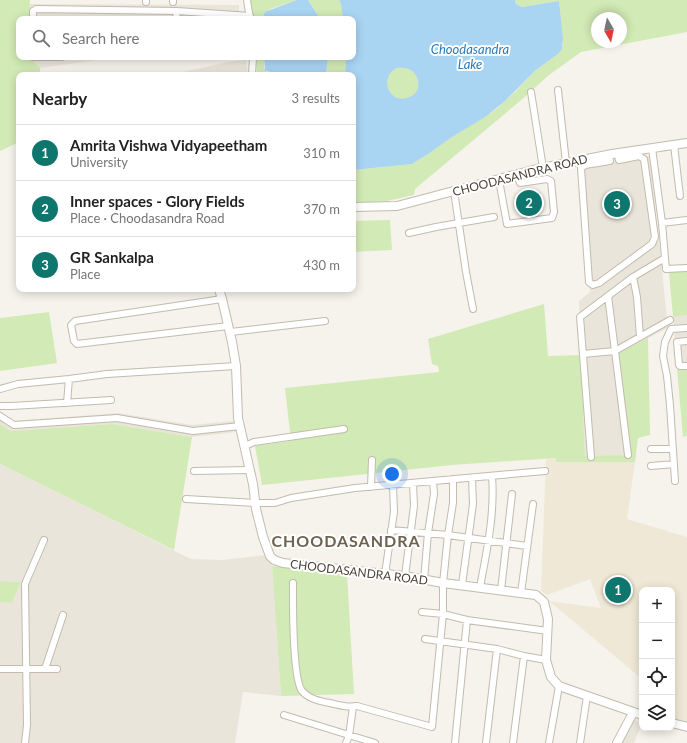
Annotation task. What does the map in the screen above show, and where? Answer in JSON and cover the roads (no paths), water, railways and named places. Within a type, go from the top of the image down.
[{"type":"street","points":[[247,0],[250,16]]},
{"type":"street","points":[[33,16],[33,11],[36,10],[177,11],[229,16]]},
{"type":"street","points":[[176,16],[177,11]]},
{"type":"street","points":[[252,72],[253,60]]},
{"type":"street","points":[[558,90],[566,163]]},
{"type":"street","points":[[531,92],[543,168]]},
{"type":"street","name":"CHOODASANDRA ROAD","points":[[356,207],[396,206],[454,191],[500,183],[517,175],[566,163],[614,157],[652,148],[687,143]]},
{"type":"street","points":[[674,145],[680,196]]},
{"type":"street","points":[[652,148],[662,223],[666,269],[687,268]]},
{"type":"street","points":[[639,156],[644,159],[655,237],[654,241],[646,249],[599,283],[593,285],[589,282],[581,168],[584,165],[614,157],[639,156]]},
{"type":"street","points":[[500,183],[507,224],[552,218],[554,212],[550,181],[547,179],[520,183],[517,175]]},
{"type":"street","points":[[454,191],[473,309]]},
{"type":"street","points":[[409,233],[494,217]]},
{"type":"street","points":[[662,223],[687,220]]},
{"type":"street","points":[[591,456],[580,317],[633,277],[665,258]]},
{"type":"street","points":[[633,277],[637,297],[640,337]]},
{"type":"street","name":"CHOODASANDRA ROAD","points":[[219,292],[229,329],[236,366],[238,418],[250,470],[256,509],[263,537],[270,556],[274,560],[283,563],[405,576],[443,583],[536,595],[544,602],[548,619],[546,660],[551,676],[559,686]]},
{"type":"street","points":[[608,296],[628,455]]},
{"type":"street","points":[[222,299],[75,321],[71,325],[74,341],[77,344],[325,321]]},
{"type":"street","points":[[583,354],[615,351],[670,320]]},
{"type":"street","points":[[675,481],[670,405],[663,356],[665,342],[671,329],[687,328]]},
{"type":"street","points":[[687,341],[677,342],[679,365],[687,366]]},
{"type":"street","points":[[0,389],[18,384],[106,374],[236,366]]},
{"type":"street","points":[[67,403],[69,379]]},
{"type":"street","points":[[0,406],[111,400]]},
{"type":"street","points":[[0,416],[14,425],[117,418],[193,431],[240,426]]},
{"type":"street","points":[[244,446],[254,442],[344,429]]},
{"type":"street","points":[[651,449],[673,449]]},
{"type":"street","points":[[371,487],[372,460]]},
{"type":"street","points":[[651,466],[674,464]]},
{"type":"street","points":[[194,471],[250,470]]},
{"type":"street","points":[[186,499],[275,503],[312,494],[355,488],[545,471]]},
{"type":"street","points":[[480,587],[493,500],[492,476]]},
{"type":"street","points":[[462,585],[473,504],[472,478]]},
{"type":"street","points":[[293,583],[295,669],[302,690],[314,700],[339,706],[357,706],[432,727],[442,641],[444,614],[443,583],[453,504],[453,480]]},
{"type":"street","points":[[424,580],[428,533],[433,505],[433,481]]},
{"type":"street","points":[[405,576],[414,506],[413,483]]},
{"type":"street","points":[[385,574],[394,512],[392,485]]},
{"type":"street","points":[[501,590],[512,494]]},
{"type":"street","points":[[521,593],[533,504]]},
{"type":"street","points":[[391,530],[448,535],[527,546]]},
{"type":"street","points":[[25,743],[27,725],[26,584],[44,540]]},
{"type":"street","points":[[422,612],[444,614],[467,620],[548,630]]},
{"type":"street","points":[[45,669],[63,615]]},
{"type":"street","points":[[455,743],[467,620]]},
{"type":"street","points":[[425,640],[496,649],[546,660]]},
{"type":"street","points":[[486,743],[496,649]]},
{"type":"street","points":[[513,743],[524,656]]},
{"type":"street","points":[[0,670],[57,669]]},
{"type":"street","points":[[549,743],[559,686],[639,714]]},
{"type":"street","points":[[580,743],[587,696]]},
{"type":"street","points":[[346,743],[349,736],[353,707]]},
{"type":"street","points":[[617,743],[633,713]]},
{"type":"street","points":[[284,715],[375,743]]},
{"type":"street","points":[[675,724],[687,727]]},
{"type":"water","points":[[297,0],[308,0],[318,16],[264,16],[264,13]]},
{"type":"water","name":"Choodasandra Lake","points":[[339,0],[515,0],[516,4],[522,7],[559,1],[563,39],[562,49],[558,54],[536,70],[505,101],[485,117],[412,164],[356,170],[356,72],[345,72],[346,60],[356,60],[356,16],[343,16]],"holes":[[[397,68],[411,70],[418,79],[417,90],[413,95],[407,98],[400,99],[395,97],[388,88],[388,77],[391,72]]]},
{"type":"water","points":[[264,60],[328,60],[326,72],[272,72],[265,70]]},
{"type":"place","name":"Inner spaces - Glory Fields","points":[[529,203]]},
{"type":"place","name":"GR Sankalpa","points":[[617,204]]},
{"type":"place","name":"Amrita Vishwa Vidyapeetham","points":[[618,590]]},
{"type":"district","name":"CHOODASANDRA","points":[[346,540]]}]
